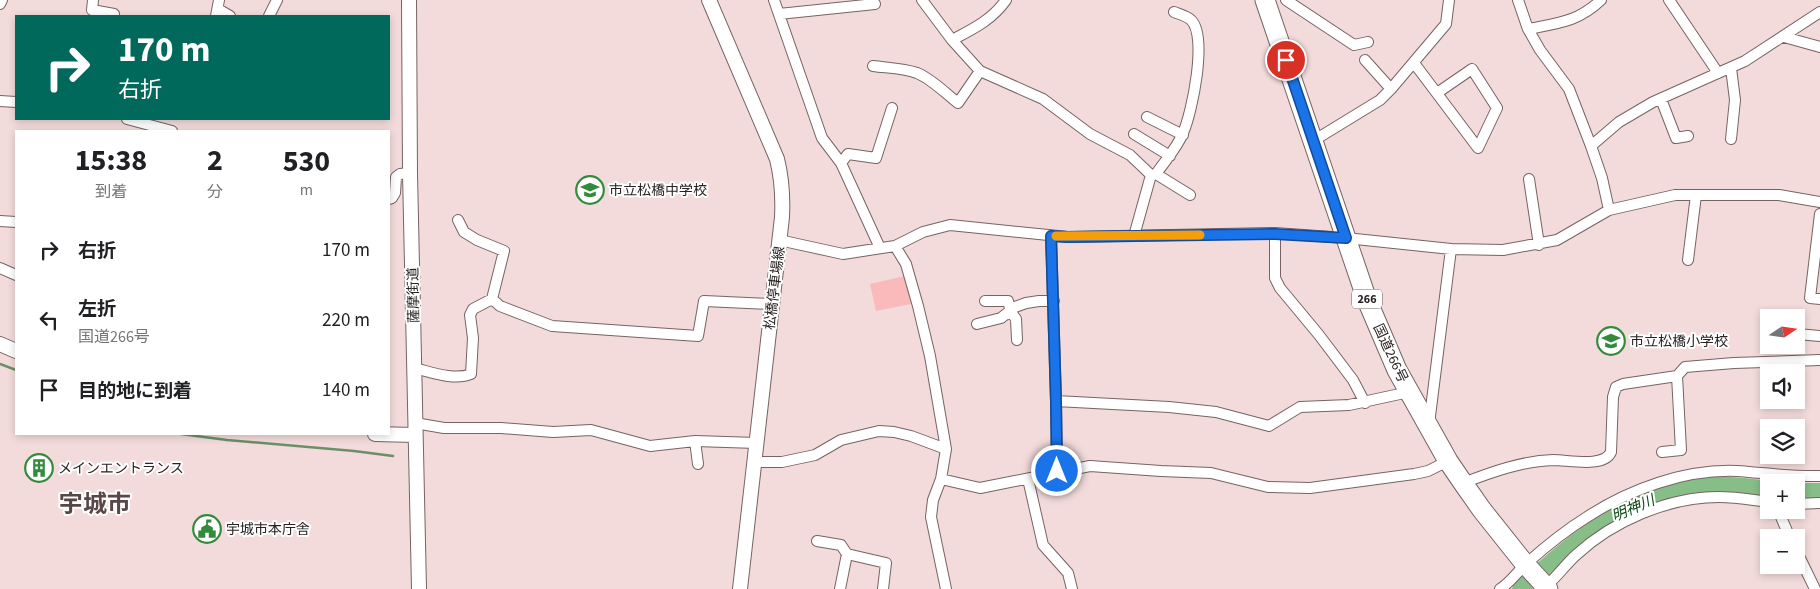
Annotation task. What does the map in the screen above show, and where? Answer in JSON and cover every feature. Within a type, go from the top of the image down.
[{"type":"highway","name":"国道266号","points":[[1265,0],[1367,300],[1397,370],[1429,428],[1463,483],[1482,510],[1539,580]]},
{"type":"street","points":[[0,4],[2,0]]},
{"type":"street","points":[[93,0],[92,10],[114,14]]},
{"type":"street","points":[[270,15],[276,0]]},
{"type":"street","name":"薩摩街道","points":[[408,0],[419,589]]},
{"type":"street","name":"松橋停車場線","points":[[709,0],[777,159],[783,194],[740,589]]},
{"type":"street","points":[[774,0],[822,138],[841,163],[880,248]]},
{"type":"street","points":[[922,0],[952,40],[980,71],[1043,100],[1090,134],[1130,155],[1153,175],[1190,195]]},
{"type":"street","points":[[952,40],[986,22],[999,11],[1006,0]]},
{"type":"street","points":[[1286,0],[1354,45],[1368,42]]},
{"type":"street","points":[[1313,141],[1380,100],[1391,89],[1446,24],[1449,0]]},
{"type":"street","points":[[1518,0],[1528,29],[1540,50],[1569,89],[1592,146],[1609,210]]},
{"type":"street","points":[[1528,29],[1572,20],[1590,11],[1601,0]]},
{"type":"street","points":[[1669,0],[1718,73]]},
{"type":"street","points":[[779,14],[875,4]]},
{"type":"street","points":[[218,8],[228,15]]},
{"type":"street","points":[[1134,236],[1153,175],[1170,156],[1183,135],[1190,114],[1199,58],[1197,30],[1192,20],[1174,12]]},
{"type":"street","points":[[1592,146],[1619,122],[1661,99],[1732,68],[1784,37],[1820,12]]},
{"type":"street","points":[[1784,37],[1820,47]]},
{"type":"street","points":[[1365,60],[1391,89]]},
{"type":"street","points":[[1414,63],[1478,148],[1497,108],[1472,69],[1437,93]]},
{"type":"street","points":[[873,66],[902,69],[917,73],[930,80],[958,104],[980,71]]},
{"type":"street","points":[[1731,139],[1735,100],[1732,68]]},
{"type":"street","points":[[1661,99],[1676,138],[1688,136]]},
{"type":"street","points":[[0,101],[15,102]]},
{"type":"street","points":[[841,163],[848,154],[876,158],[892,108]]},
{"type":"street","points":[[1147,117],[1183,135]]},
{"type":"street","points":[[138,127],[162,130]]},
{"type":"street","points":[[1134,134],[1170,156]]},
{"type":"street","points":[[390,199],[395,193],[396,177],[400,174],[410,173]]},
{"type":"street","points":[[1530,179],[1539,245]]},
{"type":"street","points":[[779,240],[843,254],[895,246],[923,232],[950,225],[1068,237],[1275,234],[1346,238],[1451,249],[1503,250],[1539,245],[1557,240],[1609,210],[1675,195],[1778,195],[1820,202]]},
{"type":"street","points":[[1688,260],[1696,195]]},
{"type":"street","points":[[1820,214],[1810,298],[1820,299]]},
{"type":"street","points":[[458,220],[464,232],[477,240],[504,251],[492,300]]},
{"type":"street","points":[[0,222],[15,222]]},
{"type":"street","points":[[1275,234],[1275,278],[1280,288],[1353,380],[1365,403]]},
{"type":"street","points":[[1051,236],[1057,471]]},
{"type":"street","points":[[895,246],[906,264],[924,331],[946,449],[941,479],[933,500],[930,517],[946,589]]},
{"type":"street","points":[[1429,428],[1451,249]]},
{"type":"street","points":[[0,268],[15,275]]},
{"type":"street","points":[[414,368],[448,375],[465,376],[471,374],[473,338],[470,316],[473,309],[492,300]]},
{"type":"street","points":[[492,300],[500,306],[552,326],[698,336],[704,301],[772,304]]},
{"type":"street","points":[[985,301],[1008,301],[1011,312],[1016,319],[1017,340]]},
{"type":"street","points":[[977,324],[1001,318],[1015,307],[1026,303],[1039,301],[1054,302]]},
{"type":"street","points":[[1805,335],[1820,336]]},
{"type":"street","points":[[0,344],[15,351]]},
{"type":"street","points":[[1463,483],[1521,464],[1552,460],[1601,461],[1609,457],[1611,452],[1612,397],[1616,387],[1623,384],[1677,376],[1685,367],[1820,360]]},
{"type":"street","points":[[1662,452],[1681,450],[1677,376]]},
{"type":"street","points":[[1056,401],[1169,407],[1216,412],[1269,426],[1300,408],[1349,406],[1409,392]]},
{"type":"street","points":[[390,432],[444,428],[501,428],[553,432],[591,430],[650,446],[695,441],[757,443]]},
{"type":"street","points":[[754,462],[782,462],[815,454],[842,440],[879,431],[911,436],[946,449]]},
{"type":"street","points":[[695,441],[698,464]]},
{"type":"street","points":[[941,479],[980,488],[1028,479],[1057,471],[1090,466],[1211,473],[1268,487],[1310,488],[1414,474],[1428,471],[1448,460]]},
{"type":"street","points":[[1539,580],[1594,513],[1631,492],[1687,475],[1735,471],[1803,477],[1820,476]]},
{"type":"street","points":[[1028,479],[1043,545],[1068,573],[1072,589]]},
{"type":"street","points":[[1500,589],[1509,584],[1539,580],[1576,555],[1599,536],[1628,520],[1663,506],[1696,499],[1719,497],[1760,501]]},
{"type":"street","points":[[1805,504],[1820,503]]},
{"type":"street","points":[[817,541],[841,545],[847,554],[886,563],[883,589]]},
{"type":"street","points":[[840,589],[847,554]]},
{"type":"street","points":[[1805,568],[1815,589]]},
{"type":"shaded area","points":[[905,276],[911,304],[876,311],[870,284]]},
{"type":"waterway","points":[[0,364],[15,370]]},
{"type":"waterway","points":[[189,435],[393,456]]},
{"type":"waterway","name":"明神川","points":[[1520,589],[1583,536],[1605,521],[1652,497],[1708,485],[1760,488]]},
{"type":"waterway","name":"明神川","points":[[1805,491],[1820,491]]},
{"type":"slow traffic","points":[[1056,236],[1200,235]]},
{"type":"place","name":"市立松橋中学校","points":[[590,190]]},
{"type":"place","name":"市立松橋小学校","points":[[1611,341]]},
{"type":"place","name":"メインエントランス","points":[[39,468]]},
{"type":"place","name":"宇城市本庁舎","points":[[207,529]]},
{"type":"district","name":"宇城市","points":[[95,504]]},
{"type":"route","points":[[1057,471],[1051,236],[1275,234],[1346,238],[1286,60]]}]
